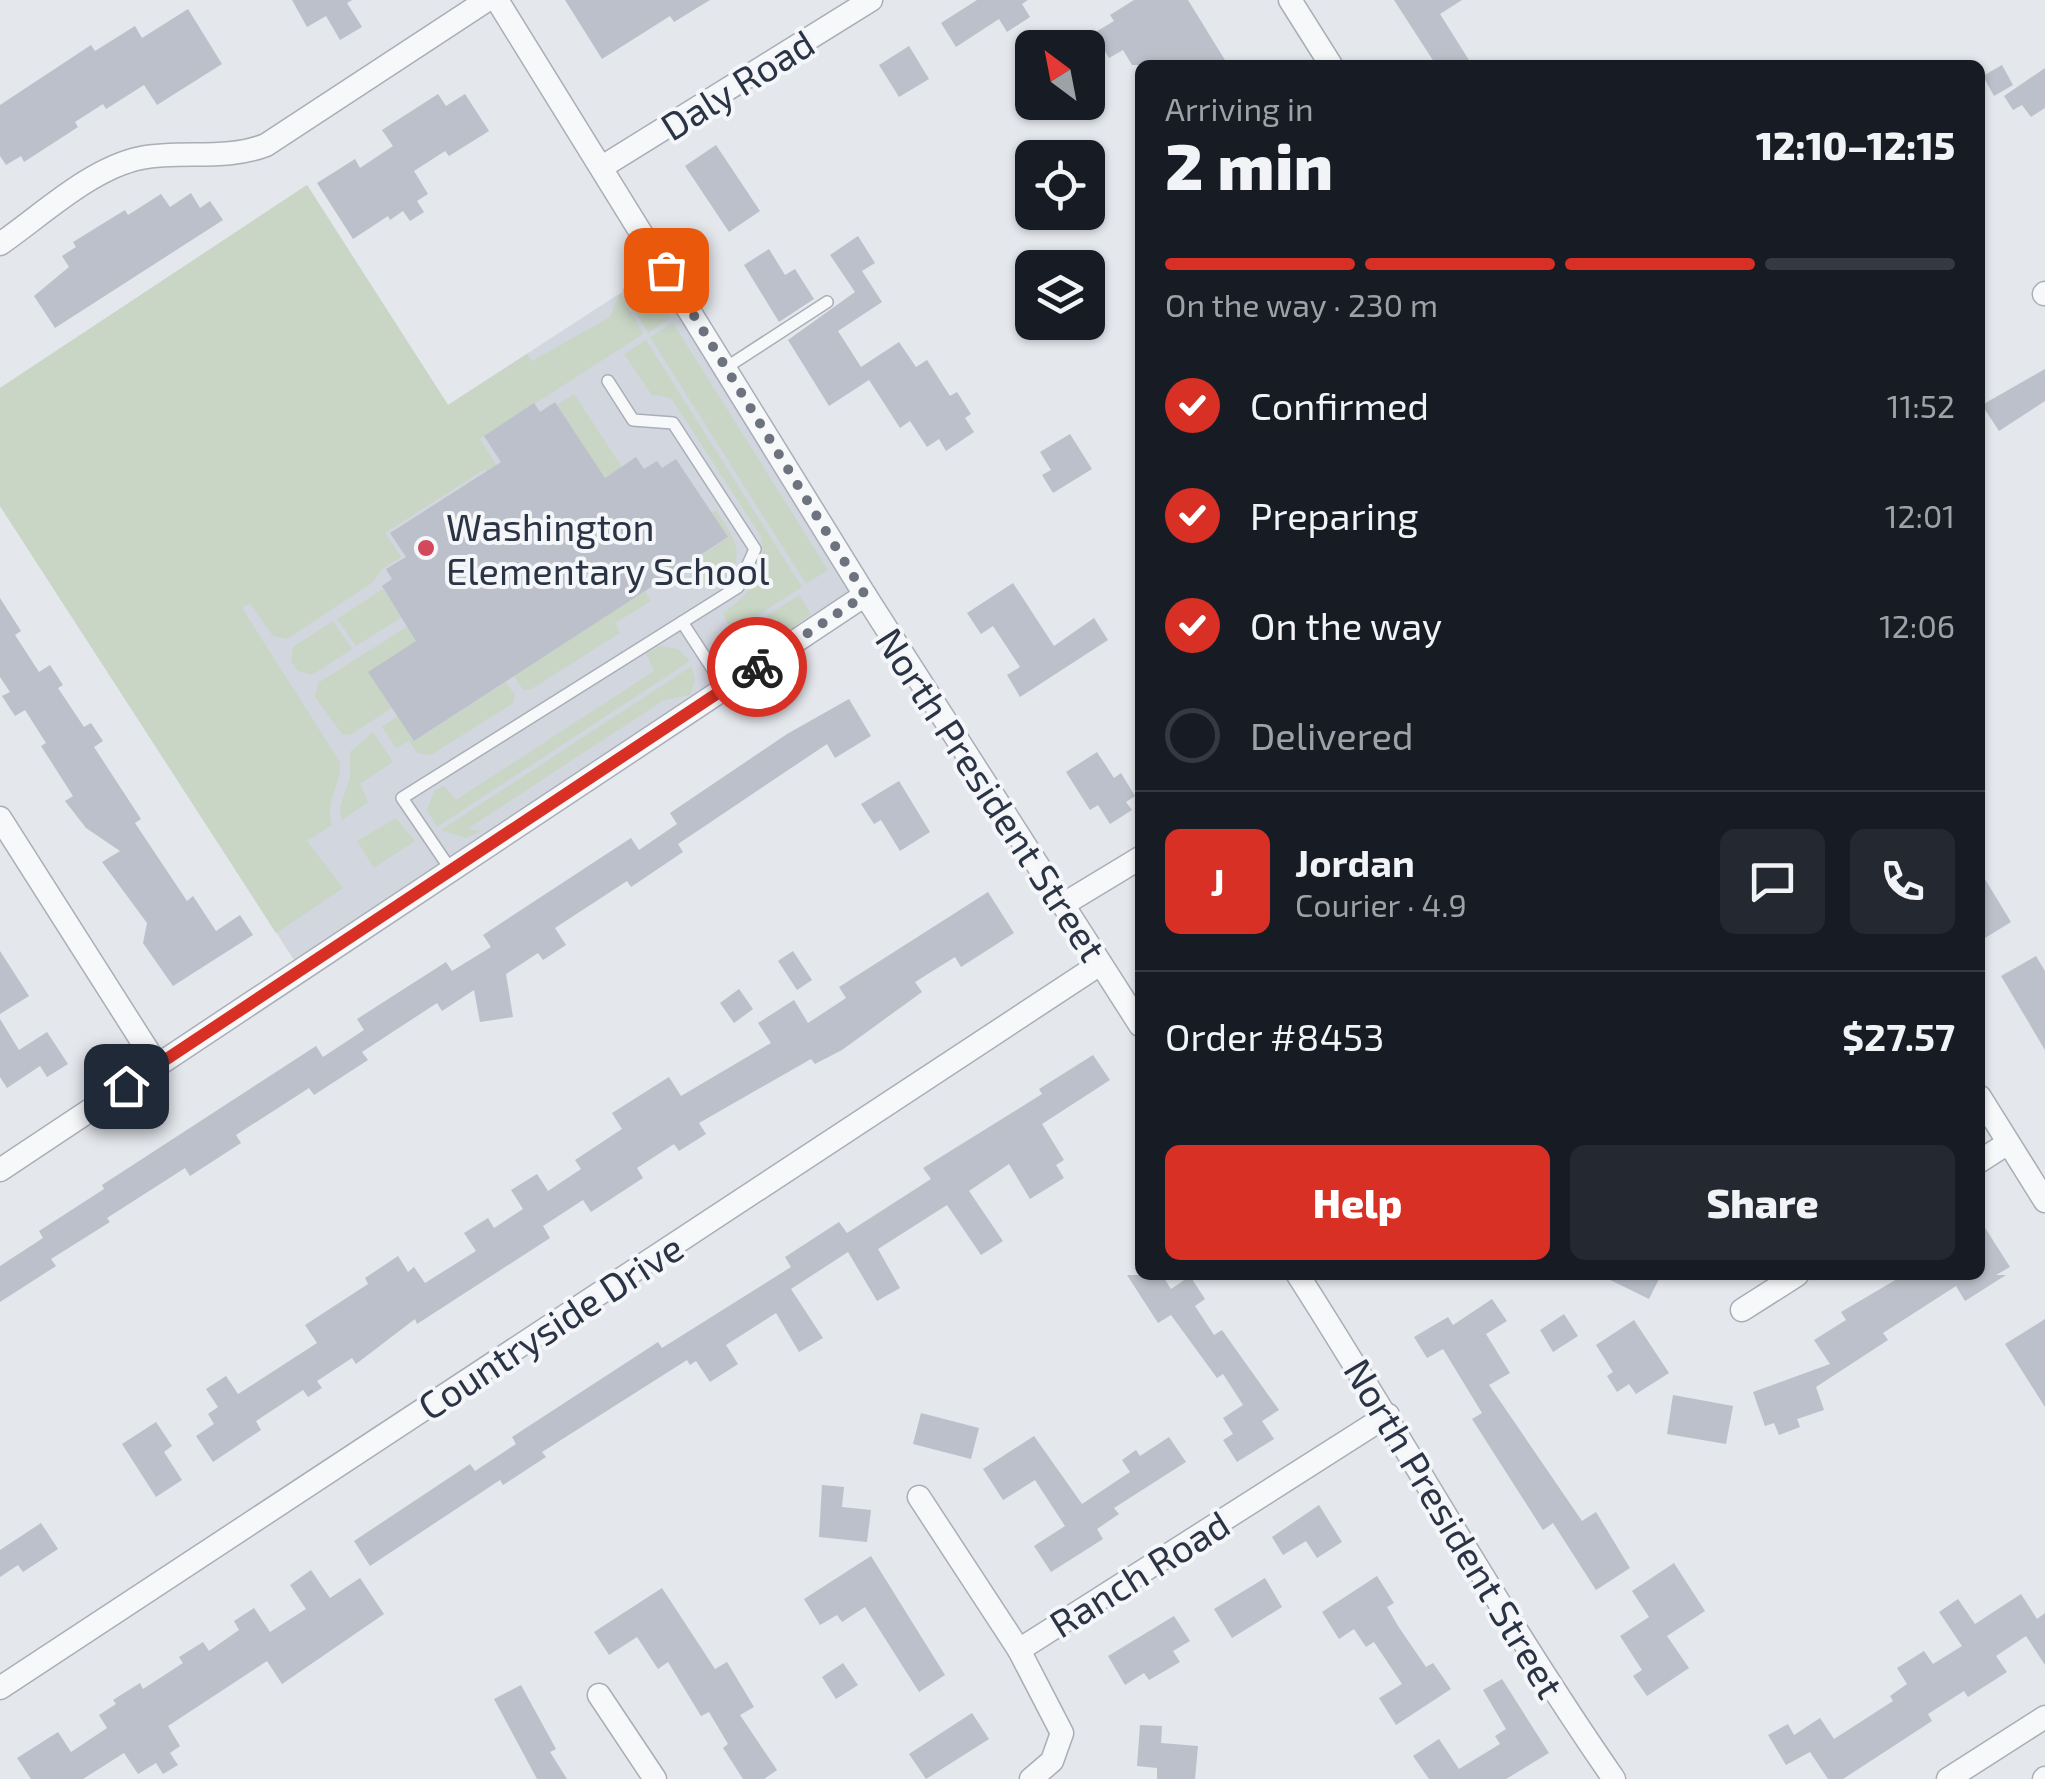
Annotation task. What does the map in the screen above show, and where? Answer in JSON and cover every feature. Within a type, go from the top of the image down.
[{"type":"street","points":[[0,244],[124,163],[155,156],[228,156],[266,146],[486,0]]},
{"type":"street","name":"North President Street","points":[[497,0],[865,595],[1135,1017]]},
{"type":"street","name":"Daly Road","points":[[602,167],[871,0]]},
{"type":"street","points":[[1290,0],[1328,60]]},
{"type":"street","points":[[0,1170],[865,595]]},
{"type":"street","points":[[0,818],[158,1064]]},
{"type":"street","points":[[1064,904],[1135,861]]},
{"type":"street","name":"Countryside Drive","points":[[0,1688],[1100,964]]},
{"type":"street","points":[[1985,1105],[2045,1201]]},
{"type":"street","points":[[1985,1157],[2008,1143]]},
{"type":"street","name":"North President Street","points":[[1301,1280],[1388,1415],[1530,1658],[1614,1779]]},
{"type":"street","points":[[1742,1310],[1790,1280]]},
{"type":"street","name":"Ranch Road","points":[[1030,1779],[1052,1762],[1062,1733],[1019,1650],[1388,1415]]},
{"type":"street","points":[[919,1497],[1019,1650]]},
{"type":"street","points":[[599,1694],[655,1779]]},
{"type":"street","points":[[1948,1779],[2045,1716]]},
{"type":"lane","points":[[727,367],[827,302]]},
{"type":"lane","points":[[451,870],[402,798],[738,587],[755,549],[673,423],[633,420],[608,382]]},
{"type":"lane","points":[[682,622],[725,688]]},
{"type":"shaded area","name":"Washington Elementary School","points":[[307,185],[448,405],[656,270],[850,590],[294,960],[0,506],[0,388]]},
{"type":"green space","points":[[307,185],[448,405],[527,354],[532,361],[610,317],[620,293],[643,334],[480,439],[533,523],[525,528],[485,469],[385,533],[401,557],[382,569],[372,583],[287,639],[273,636],[250,603],[242,608],[340,762],[330,810],[332,825],[307,841],[343,888],[276,933],[0,506],[0,388]]},
{"type":"green space","points":[[647,281],[670,318],[648,333],[622,289]]},
{"type":"green space","points":[[673,323],[828,570],[806,584],[650,337]]},
{"type":"green space","points":[[646,340],[802,587],[736,629],[730,629],[723,613],[742,598],[755,580],[762,560],[761,536],[671,398],[652,395],[624,354]]},
{"type":"green space","points":[[574,394],[622,467],[605,478],[557,405]]},
{"type":"green space","points":[[716,510],[731,534],[737,554],[731,571],[709,591],[691,562],[728,538],[712,513]]},
{"type":"green space","points":[[383,589],[402,617],[356,646],[337,619]]},
{"type":"green space","points":[[645,591],[651,601],[615,623],[620,633],[530,690],[523,690],[514,676]]},
{"type":"green space","points":[[799,595],[811,614],[778,639],[739,657],[715,650]]},
{"type":"green space","points":[[430,612],[439,627],[369,672],[392,708],[350,735],[342,734],[315,697],[318,683]]},
{"type":"green space","points":[[333,621],[352,649],[312,675],[298,671],[291,661],[293,647]]},
{"type":"green space","points":[[661,646],[678,649],[690,661],[437,827],[427,810],[434,791],[444,786],[456,800],[654,671],[646,653]]},
{"type":"green space","points":[[692,666],[695,680],[690,695],[664,700],[467,829],[482,831],[465,838],[441,830]]},
{"type":"green space","points":[[506,682],[515,695],[513,703],[431,755],[417,753],[409,741],[396,748],[382,727],[398,716],[415,741]]},
{"type":"green space","points":[[373,732],[393,762],[360,784],[368,802],[342,820],[340,807],[350,778],[350,752]]},
{"type":"green space","points":[[396,818],[415,841],[374,868],[357,841]]},
{"type":"building","points":[[292,0],[352,0],[347,3],[362,27],[340,40],[326,16],[307,27]]},
{"type":"building","points":[[565,0],[710,0],[674,22],[670,16],[602,59]]},
{"type":"building","points":[[977,0],[1028,0],[1022,4],[1030,17],[1007,32],[999,19],[956,47],[941,23]]},
{"type":"building","points":[[1134,0],[1188,0],[1225,60],[1135,60],[1132,65],[1123,50],[1109,58],[1105,51],[1105,30],[1099,30],[1114,21],[1110,15]]},
{"type":"building","points":[[1394,0],[1462,0],[1440,14],[1469,60],[1433,60]]},
{"type":"building","points":[[188,9],[222,64],[157,105],[144,85],[106,109],[103,104],[75,122],[78,127],[24,162],[21,156],[6,165],[0,156],[0,105],[91,45],[95,51],[135,26],[142,38]]},
{"type":"building","points":[[909,46],[929,79],[899,97],[879,65]]},
{"type":"building","points":[[2002,65],[2013,85],[1994,96],[1985,75]]},
{"type":"building","points":[[2045,68],[2045,108],[2031,117],[2022,105],[2013,110],[2004,96]]},
{"type":"building","points":[[438,94],[446,106],[465,94],[489,131],[449,156],[445,151],[414,171],[428,194],[417,201],[424,212],[410,221],[403,211],[390,220],[388,216],[353,239],[317,183],[355,159],[360,168],[393,146],[382,130]]},
{"type":"building","points":[[716,145],[760,211],[729,232],[685,166]]},
{"type":"building","points":[[191,193],[200,208],[210,201],[223,220],[55,328],[34,296],[69,267],[62,256],[76,247],[73,242],[125,210],[128,215],[161,194],[170,207]]},
{"type":"building","points":[[858,236],[875,263],[862,271],[882,302],[838,331],[861,367],[899,342],[916,367],[927,360],[950,396],[957,392],[971,414],[965,418],[974,432],[946,451],[939,439],[927,447],[910,421],[900,428],[869,380],[829,406],[788,340],[855,292],[830,255]]},
{"type":"building","points":[[769,249],[785,275],[795,269],[814,299],[779,322],[744,265]]},
{"type":"building","points":[[2045,369],[2045,401],[1999,431],[1985,403]]},
{"type":"building","points":[[555,402],[605,478],[636,457],[644,469],[657,461],[662,468],[676,459],[728,537],[414,741],[368,672],[416,641],[382,586],[392,579],[386,569],[406,557],[390,533],[501,462],[484,436],[534,403],[540,412]]},
{"type":"building","points":[[1070,434],[1092,469],[1053,493],[1042,475],[1051,470],[1040,452]]},
{"type":"building","points":[[1013,583],[1054,646],[1094,618],[1108,640],[1020,697],[1007,675],[1020,667],[993,626],[981,634],[967,613]]},
{"type":"building","points":[[0,598],[21,631],[15,635],[39,672],[50,665],[63,685],[58,688],[84,727],[91,723],[103,741],[94,747],[141,819],[135,823],[187,901],[193,896],[216,931],[240,915],[253,935],[173,986],[143,943],[147,923],[102,862],[120,851],[86,828],[65,801],[73,796],[41,746],[46,743],[25,710],[15,716],[2,696],[10,692],[0,677]]},
{"type":"building","points":[[849,699],[871,736],[835,758],[827,744],[678,844],[683,852],[631,887],[627,881],[555,928],[566,945],[543,960],[538,953],[506,974],[513,1017],[480,1022],[474,990],[442,1011],[437,1003],[362,1052],[368,1060],[314,1095],[309,1088],[236,1135],[241,1143],[190,1176],[185,1168],[107,1218],[110,1222],[51,1259],[56,1266],[0,1302],[0,1266],[43,1238],[39,1231],[104,1189],[102,1185],[316,1046],[323,1057],[364,1030],[357,1019],[446,962],[452,971],[491,947],[483,935],[631,838],[639,850],[677,824],[670,813],[787,734]]},
{"type":"building","points":[[1097,752],[1114,778],[1121,773],[1135,796],[1126,802],[1132,810],[1110,824],[1098,805],[1090,810],[1066,772]]},
{"type":"building","points":[[899,781],[930,832],[900,851],[881,820],[874,824],[861,804]]},
{"type":"building","points":[[1985,879],[2011,922],[1985,938]]},
{"type":"building","points":[[988,892],[1014,933],[961,967],[955,957],[915,982],[922,992],[842,1050],[815,1064],[811,1059],[699,1123],[706,1134],[679,1151],[674,1144],[637,1168],[643,1178],[591,1212],[583,1200],[543,1226],[550,1238],[417,1324],[415,1319],[356,1364],[352,1358],[317,1381],[322,1388],[308,1397],[303,1390],[256,1421],[261,1430],[213,1462],[196,1436],[214,1424],[208,1414],[218,1407],[206,1389],[226,1376],[238,1394],[317,1343],[305,1325],[368,1284],[365,1278],[398,1256],[408,1272],[414,1267],[425,1283],[476,1251],[464,1233],[488,1218],[494,1228],[523,1209],[511,1190],[537,1174],[548,1191],[581,1169],[575,1160],[622,1129],[612,1113],[669,1077],[681,1096],[771,1043],[758,1023],[794,1000],[808,1023],[846,998],[839,987]]},
{"type":"building","points":[[0,951],[29,996],[0,1014]]},
{"type":"building","points":[[793,951],[812,980],[797,990],[778,961]]},
{"type":"building","points":[[2036,956],[2045,971],[2045,1050],[2001,976]]},
{"type":"building","points":[[739,989],[753,1009],[734,1023],[720,1003]]},
{"type":"building","points":[[0,1019],[19,1050],[47,1032],[68,1064],[47,1077],[40,1066],[7,1088],[0,1077]]},
{"type":"building","points":[[1093,1055],[1110,1080],[1042,1124],[1064,1160],[1056,1165],[1064,1178],[1030,1199],[1009,1164],[969,1191],[1003,1241],[981,1255],[947,1205],[878,1249],[900,1288],[877,1301],[848,1252],[791,1289],[823,1338],[799,1352],[776,1313],[726,1345],[738,1364],[710,1382],[696,1361],[690,1365],[687,1360],[542,1452],[546,1457],[503,1485],[500,1480],[370,1566],[354,1541],[470,1464],[475,1471],[516,1444],[512,1437],[658,1342],[662,1348],[791,1267],[785,1257],[839,1222],[847,1233],[931,1179],[923,1168],[1042,1094],[1039,1089]]},
{"type":"building","points":[[1985,1228],[2010,1267],[1996,1275],[2006,1275],[1965,1301],[1956,1286],[1883,1333],[1888,1340],[1816,1387],[1824,1410],[1797,1419],[1800,1427],[1779,1435],[1774,1423],[1765,1426],[1753,1392],[1830,1364],[1814,1340],[1846,1320],[1841,1312],[1895,1280],[1985,1280]]},
{"type":"building","points":[[1127,1275],[1135,1275],[1135,1280],[1165,1280],[1171,1289],[1184,1280],[1193,1280],[1205,1299],[1195,1306],[1214,1335],[1222,1330],[1279,1410],[1262,1421],[1274,1439],[1237,1462],[1223,1440],[1233,1434],[1223,1418],[1243,1405],[1223,1374],[1217,1378],[1171,1315],[1158,1323]]},
{"type":"building","points":[[1610,1280],[1658,1280],[1649,1299]]},
{"type":"building","points":[[1492,1299],[1507,1321],[1486,1334],[1510,1373],[1489,1385],[1582,1521],[1596,1512],[1630,1568],[1596,1590],[1553,1523],[1543,1530],[1472,1419],[1482,1413],[1443,1349],[1427,1358],[1414,1337],[1448,1317],[1453,1325]]},
{"type":"building","points":[[1564,1314],[1578,1336],[1553,1352],[1540,1330]]},
{"type":"building","points":[[2045,1319],[2045,1407],[2005,1344]]},
{"type":"building","points":[[1634,1320],[1669,1373],[1636,1394],[1629,1384],[1617,1392],[1607,1376],[1613,1372],[1596,1345]]},
{"type":"building","points":[[1673,1395],[1733,1406],[1726,1444],[1667,1434]]},
{"type":"building","points":[[921,1413],[979,1428],[971,1459],[913,1444]]},
{"type":"building","points":[[156,1422],[172,1446],[164,1452],[182,1480],[156,1497],[122,1444]]},
{"type":"building","points":[[1034,1436],[1082,1504],[1130,1472],[1122,1460],[1136,1450],[1140,1456],[1169,1437],[1186,1462],[1114,1508],[1119,1514],[1097,1529],[1103,1539],[1051,1572],[1034,1546],[1065,1526],[1035,1480],[1003,1500],[983,1469]]},
{"type":"building","points":[[822,1485],[844,1487],[842,1507],[871,1510],[867,1542],[819,1537]]},
{"type":"building","points":[[1319,1505],[1342,1542],[1317,1558],[1306,1541],[1283,1555],[1272,1537]]},
{"type":"building","points":[[41,1523],[58,1549],[23,1572],[18,1565],[0,1577],[0,1550]]},
{"type":"building","points":[[871,1556],[945,1675],[919,1692],[865,1607],[842,1622],[837,1615],[820,1625],[804,1599]]},
{"type":"building","points":[[1674,1563],[1705,1611],[1667,1636],[1689,1668],[1647,1696],[1633,1676],[1642,1670],[1620,1636],[1649,1617],[1632,1591]]},
{"type":"building","points":[[311,1570],[330,1598],[360,1578],[384,1614],[282,1684],[267,1661],[168,1726],[180,1746],[170,1753],[178,1765],[163,1774],[156,1763],[138,1774],[124,1753],[83,1779],[31,1779],[17,1758],[58,1732],[71,1752],[107,1728],[99,1715],[116,1704],[113,1700],[140,1683],[143,1689],[183,1663],[179,1657],[203,1642],[209,1651],[239,1630],[234,1621],[254,1608],[270,1632],[306,1609],[290,1585]]},
{"type":"building","points":[[1377,1576],[1394,1603],[1387,1607],[1398,1626],[1426,1667],[1433,1663],[1451,1689],[1396,1725],[1379,1698],[1402,1684],[1374,1642],[1366,1647],[1354,1629],[1339,1639],[1322,1612]]},
{"type":"building","points":[[1265,1578],[1282,1607],[1232,1638],[1214,1609]]},
{"type":"building","points":[[662,1588],[715,1669],[727,1662],[754,1707],[740,1715],[777,1770],[764,1779],[743,1779],[723,1748],[728,1744],[709,1712],[701,1716],[668,1662],[658,1669],[637,1637],[609,1655],[594,1632]]},
{"type":"building","points":[[2021,1594],[2037,1619],[2045,1613],[2045,1665],[2026,1636],[1996,1656],[2007,1672],[1968,1697],[1964,1691],[1928,1714],[1932,1721],[1843,1779],[1828,1779],[1810,1752],[1786,1765],[1768,1735],[1788,1724],[1794,1735],[1820,1718],[1834,1739],[1893,1701],[1890,1696],[1907,1684],[1897,1668],[1924,1651],[1933,1664],[1962,1646],[1939,1612],[1958,1599],[1975,1624]]},
{"type":"building","points":[[1174,1616],[1190,1641],[1173,1651],[1180,1662],[1149,1680],[1144,1673],[1125,1685],[1108,1656]]},
{"type":"building","points":[[843,1663],[858,1685],[836,1699],[822,1677]]},
{"type":"building","points":[[1502,1679],[1549,1753],[1506,1779],[1429,1779],[1413,1756],[1439,1739],[1459,1769],[1500,1744],[1495,1736],[1506,1729],[1483,1690]]},
{"type":"building","points":[[521,1685],[556,1749],[550,1752],[567,1779],[537,1779],[494,1699]]},
{"type":"building","points":[[972,1713],[989,1739],[926,1779],[909,1754]]},
{"type":"building","points":[[1140,1725],[1162,1726],[1161,1743],[1198,1746],[1195,1779],[1157,1779],[1157,1768],[1137,1766]]},
{"type":"way so far","points":[[666,270],[865,595],[757,667]]},
{"type":"place","name":"Washington Elementary School","points":[[426,548]]},
{"type":"route","points":[[126,1086],[757,667]]}]
